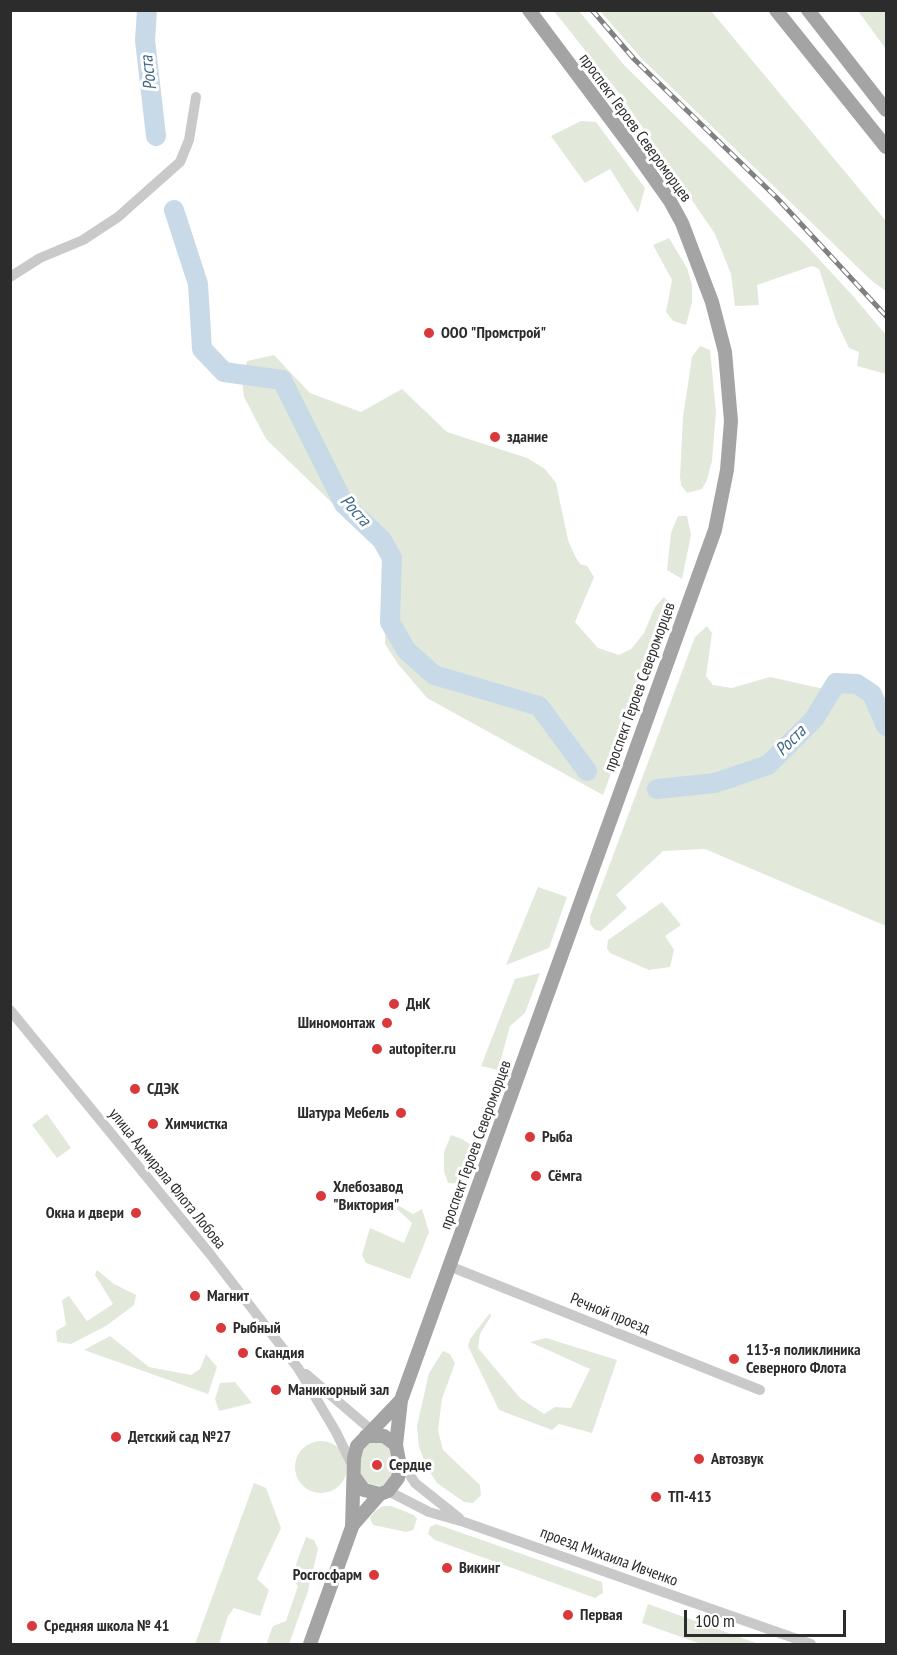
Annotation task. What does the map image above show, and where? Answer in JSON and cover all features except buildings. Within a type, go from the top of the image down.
[{"type":"main road","name":"проспект Героев Североморцев","points":[[310,1644],[352,1527],[369,1503],[398,1478],[399,1460],[396,1445],[401,1400],[715,530],[727,470],[731,421],[725,352],[712,302],[682,223],[649,172],[529,10]]},
{"type":"main road","points":[[776,10],[886,147]]},
{"type":"main road","points":[[808,10],[886,110]]},
{"type":"main road","name":"проспект Героев Североморцев","points":[[352,1527],[357,1446],[371,1434],[401,1400]]},
{"type":"main road","points":[[371,1434],[396,1445]]},
{"type":"main road","points":[[354,1473],[364,1490],[384,1492]]},
{"type":"street","points":[[10,278],[40,258],[83,240],[109,222],[180,162],[189,140],[196,96]]},
{"type":"street","name":"улица Адмирала Флота Лобова","points":[[10,1010],[210,1254],[298,1368],[336,1431],[354,1473]]},
{"type":"street","name":"Речной проезд","points":[[449,1266],[760,1390]]},
{"type":"street","name":"улица Адмирала Флота Лобова","points":[[298,1368],[371,1434]]},
{"type":"street","points":[[399,1460],[415,1483],[464,1521]]},
{"type":"street","points":[[384,1492],[429,1512],[464,1521]]},
{"type":"street","name":"проезд Михаила Ивченко","points":[[464,1521],[811,1644]]},
{"type":"shaded area","points":[[554,11],[579,11],[624,65],[806,245],[853,296],[886,335],[886,374],[857,366],[859,352],[849,348],[837,323],[819,269],[812,266],[757,285],[759,305],[735,306],[731,274],[715,234],[619,93]]},
{"type":"shaded area","points":[[600,11],[711,11],[886,221],[886,291],[872,281],[643,60]]},
{"type":"shaded area","points":[[858,11],[886,11],[886,49]]},
{"type":"shaded area","points":[[581,121],[596,122],[645,188],[638,213],[610,169],[585,183],[551,136]]},
{"type":"shaded area","points":[[669,238],[687,268],[692,285],[692,302],[686,325],[673,321],[666,312],[672,280],[653,245]]},
{"type":"shaded area","points":[[700,346],[710,350],[716,412],[712,461],[702,489],[687,493],[681,485],[680,476],[683,417],[692,357]]},
{"type":"shaded area","points":[[274,355],[310,393],[361,412],[402,389],[447,432],[527,458],[545,469],[556,483],[568,540],[575,556],[580,564],[587,566],[594,577],[575,622],[598,648],[619,655],[631,649],[644,633],[655,607],[664,597],[673,608],[603,795],[427,698],[398,664],[385,644],[388,557],[266,439],[244,397],[242,380],[247,361]]},
{"type":"shaded area","points":[[678,516],[687,516],[691,535],[682,579],[667,570],[671,533]]},
{"type":"shaded area","points":[[707,626],[712,633],[706,676],[713,685],[732,688],[770,677],[824,689],[851,689],[886,710],[886,926],[705,849],[663,851],[616,895],[627,908],[601,931],[595,930],[590,924],[590,917],[695,637]]},
{"type":"shaded area","points":[[538,887],[567,897],[549,948],[506,965]]},
{"type":"shaded area","points":[[662,902],[681,925],[665,936],[674,950],[670,967],[649,970],[610,953],[607,948],[608,940]]},
{"type":"shaded area","points":[[540,973],[525,1013],[510,1026],[498,1070],[481,1066],[515,979]]},
{"type":"shaded area","points":[[47,1114],[71,1148],[57,1158],[32,1125]]},
{"type":"shaded area","points":[[451,1135],[476,1148],[462,1184],[448,1183],[444,1171],[444,1152]]},
{"type":"shaded area","points":[[399,1206],[413,1214],[422,1209],[429,1232],[410,1279],[366,1263],[362,1255],[370,1228],[404,1243],[412,1223],[396,1208]]},
{"type":"shaded area","points":[[97,1270],[114,1284],[136,1295],[134,1305],[106,1326],[71,1344],[57,1342],[56,1331],[66,1325],[62,1300],[69,1296],[87,1321],[113,1304],[95,1275]]},
{"type":"shaded area","points":[[490,1313],[491,1316],[480,1334],[478,1348],[520,1398],[544,1414],[555,1407],[571,1408],[590,1369],[530,1342],[546,1338],[617,1360],[592,1433],[559,1424],[552,1430],[499,1410],[468,1346],[470,1339]]},
{"type":"shaded area","points":[[110,1336],[149,1367],[191,1375],[200,1369],[206,1354],[217,1367],[208,1394],[84,1350]]},
{"type":"shaded area","points":[[443,1351],[450,1354],[455,1363],[442,1399],[438,1430],[443,1450],[480,1485],[481,1495],[473,1503],[464,1502],[437,1483],[427,1468],[419,1447],[417,1426],[429,1373]]},
{"type":"shaded area","points":[[235,1382],[252,1403],[219,1411],[215,1399],[220,1383]]},
{"type":"shaded area","points":[[321,1441],[335,1445],[343,1453],[347,1467],[343,1481],[335,1489],[321,1493],[307,1489],[299,1481],[295,1467],[299,1453],[307,1445]]},
{"type":"shaded area","points":[[368,1442],[385,1443],[391,1449],[393,1476],[388,1483],[381,1486],[369,1484],[360,1475],[360,1453]]},
{"type":"shaded area","points":[[254,1483],[266,1488],[281,1528],[257,1579],[269,1590],[260,1616],[234,1608],[228,1616],[219,1644],[195,1644]]},
{"type":"shaded area","points":[[383,1506],[391,1506],[414,1515],[417,1519],[413,1530],[406,1532],[373,1525],[370,1518]]},
{"type":"shaded area","points":[[436,1524],[602,1582],[603,1593],[595,1598],[435,1540],[428,1534],[430,1527]]},
{"type":"shaded area","points":[[306,1537],[314,1540],[318,1549],[308,1591],[289,1644],[269,1644],[267,1642],[273,1626],[286,1621],[298,1586],[291,1578]]},
{"type":"shaded area","points":[[648,1604],[759,1644],[701,1644],[642,1623]]},
{"type":"waterway","name":"Роста","points":[[147,10],[145,40],[156,136]]},
{"type":"waterway","name":"Роста","points":[[174,210],[198,284],[202,349],[224,372],[282,380],[344,504],[382,540],[392,558],[390,622],[406,650],[434,675],[539,706],[587,771]]},
{"type":"waterway","name":"Роста","points":[[657,789],[715,783],[768,765],[814,719],[836,683],[857,684],[872,694],[886,726]]},
{"type":"railway","points":[[592,10],[634,59],[777,198],[886,316]]},
{"type":"place","name":"ООО \"Промстрой\"","points":[[429,333]]},
{"type":"place","name":"здание","points":[[495,437]]},
{"type":"place","name":"ДнК","points":[[394,1004]]},
{"type":"place","name":"Шиномонтаж","points":[[387,1023]]},
{"type":"place","name":"autopiter.ru","points":[[377,1049]]},
{"type":"place","name":"СДЭК","points":[[135,1089]]},
{"type":"place","name":"Шатура Мебель","points":[[401,1113]]},
{"type":"place","name":"Химчистка","points":[[153,1124]]},
{"type":"place","name":"Рыба","points":[[530,1137]]},
{"type":"place","name":"Сёмга","points":[[536,1176]]},
{"type":"place","name":"Хлебозавод \"Виктория\"","points":[[321,1196]]},
{"type":"place","name":"Окна и двери","points":[[136,1213]]},
{"type":"place","name":"Магнит","points":[[195,1296]]},
{"type":"place","name":"Рыбный","points":[[221,1328]]},
{"type":"place","name":"Скандия","points":[[243,1353]]},
{"type":"place","name":"113-я поликлиника Северного Флота","points":[[734,1359]]},
{"type":"place","name":"Маникюрный зал","points":[[276,1390]]},
{"type":"place","name":"Детский сад №27","points":[[116,1437]]},
{"type":"place","name":"Автозвук","points":[[699,1459]]},
{"type":"place","name":"Сердце","points":[[377,1465]]},
{"type":"place","name":"ТП-413","points":[[656,1497]]},
{"type":"place","name":"Викинг","points":[[447,1568]]},
{"type":"place","name":"Росгосфарм","points":[[374,1575]]},
{"type":"place","name":"Первая","points":[[568,1615]]},
{"type":"place","name":"Средняя школа № 41","points":[[32,1626]]}]
